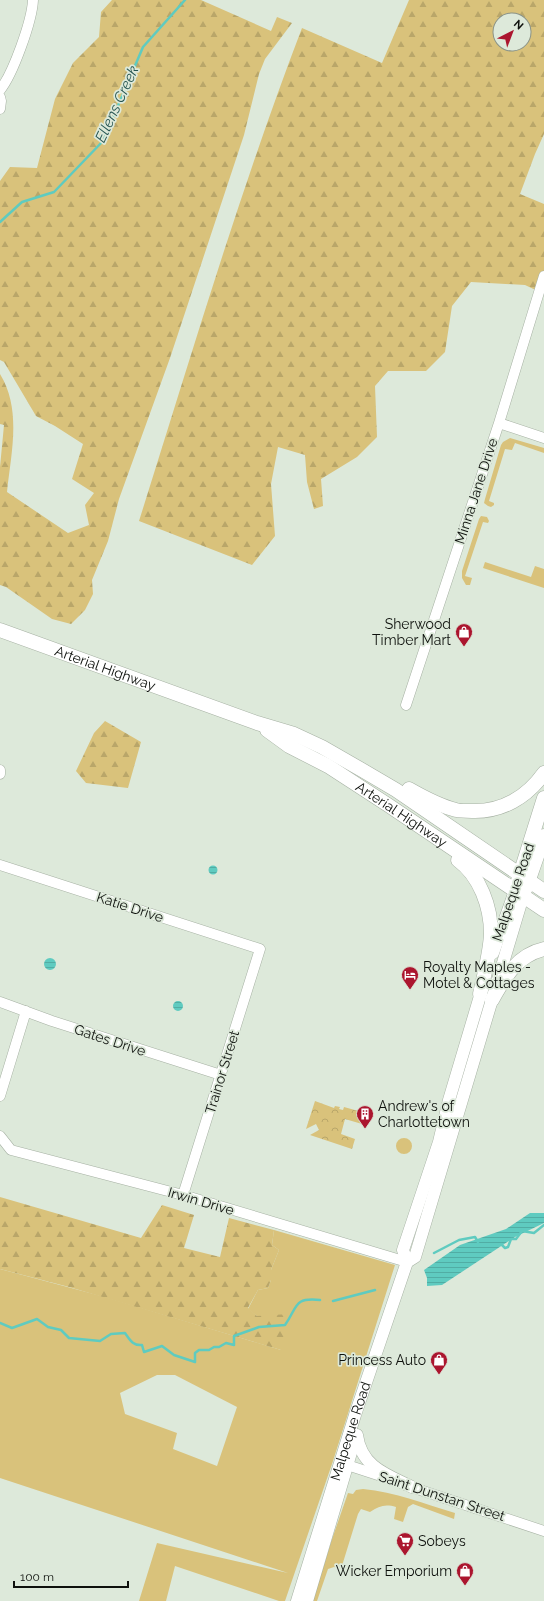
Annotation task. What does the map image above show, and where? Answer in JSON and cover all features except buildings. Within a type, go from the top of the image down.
[{"type":"highway","name":"Arterial Highway","points":[[0,630],[256,723],[294,734],[322,747],[396,790],[544,891]]},
{"type":"highway","name":"Arterial Highway","points":[[256,723],[289,746],[328,766],[544,910]]},
{"type":"highway","points":[[322,747],[352,757],[423,797],[457,810],[485,811],[503,806],[522,797],[534,786],[544,773]]},
{"type":"highway","points":[[328,766],[400,820],[460,861],[474,876],[482,893],[488,912],[491,933],[486,997]]},
{"type":"highway","name":"Malpeque Road","points":[[519,894],[544,798]]},
{"type":"highway","name":"Malpeque Road","points":[[524,878],[544,836]]},
{"type":"highway","points":[[486,997],[513,967],[526,956],[544,949]]},
{"type":"main road","name":"Malpeque Road","points":[[297,1601],[344,1463],[369,1371],[407,1262],[403,1250],[439,1142],[449,1100],[486,997],[489,962],[519,894]]},
{"type":"main road","points":[[307,1601],[344,1463],[357,1432],[363,1409],[369,1371]]},
{"type":"main road","points":[[357,1432],[358,1443],[365,1458],[376,1469],[412,1487]]},
{"type":"street","points":[[0,90],[11,71],[32,13],[33,0]]},
{"type":"street","points":[[0,97],[0,109]]},
{"type":"street","name":"Minna Jane Drive","points":[[406,705],[499,423],[544,276]]},
{"type":"street","points":[[499,423],[544,438]]},
{"type":"street","name":"Katie Drive","points":[[0,864],[260,949]]},
{"type":"street","name":"Trainor Street","points":[[183,1195],[222,1075],[260,949]]},
{"type":"street","name":"Gates Drive","points":[[0,1002],[52,1021],[222,1075]]},
{"type":"street","points":[[0,1096],[26,1011]]},
{"type":"street","name":"Irwin Drive","points":[[0,1136],[11,1150],[183,1195],[407,1262]]},
{"type":"street","name":"Saint Dunstan Street","points":[[344,1463],[544,1531]]},
{"type":"green space","points":[[112,0],[201,0],[271,31],[277,17],[292,23],[265,59],[259,74],[244,135],[170,358],[119,499],[108,541],[92,580],[93,594],[85,610],[71,624],[52,619],[6,587],[0,585],[0,467],[4,425],[0,424],[0,374],[7,388],[13,417],[12,447],[7,492],[68,533],[89,525],[85,505],[94,493],[72,479],[83,444],[36,416],[4,362],[0,360],[0,181],[10,167],[37,168],[55,99],[73,63],[99,37],[101,12]]},
{"type":"green space","points":[[409,0],[544,0],[544,134],[520,194],[544,204],[544,294],[525,285],[471,282],[452,306],[445,352],[426,371],[388,371],[375,386],[377,437],[357,457],[321,479],[323,506],[314,509],[307,482],[305,455],[278,447],[271,484],[275,536],[252,565],[139,521],[237,212],[279,89],[302,28],[382,63]]},
{"type":"green space","points":[[510,438],[544,448],[544,453],[515,443],[512,450],[505,449],[489,501],[494,503],[491,507],[484,503],[485,499],[501,445]]},
{"type":"green space","points":[[481,516],[487,517],[489,521],[488,523],[483,522],[465,576],[472,578],[470,585],[466,585],[462,578],[462,571]]},
{"type":"green space","points":[[485,562],[531,577],[535,566],[544,569],[544,588],[483,568]]},
{"type":"green space","points":[[105,721],[141,742],[128,788],[86,783],[76,771],[94,733]]},
{"type":"green space","points":[[315,1101],[334,1108],[335,1106],[340,1107],[339,1109],[343,1110],[344,1107],[369,1114],[367,1120],[364,1119],[362,1124],[345,1119],[341,1134],[355,1139],[352,1149],[310,1135],[319,1130],[316,1124],[306,1129]]},
{"type":"green space","points":[[401,1138],[407,1138],[412,1143],[410,1152],[407,1154],[401,1154],[396,1149],[396,1143]]},
{"type":"green space","points":[[0,1197],[141,1238],[162,1205],[194,1215],[184,1248],[220,1257],[229,1218],[274,1230],[272,1245],[279,1250],[271,1270],[271,1280],[268,1288],[258,1290],[248,1308],[257,1316],[289,1314],[281,1350],[69,1287],[0,1269]]},
{"type":"green space","points":[[274,1230],[395,1265],[333,1461],[285,1601],[279,1601],[175,1566],[166,1601],[139,1601],[157,1543],[288,1573],[0,1478],[0,1269],[105,1297],[281,1350],[257,1316],[248,1309],[258,1290],[268,1288],[271,1280],[271,1270],[279,1250],[272,1245]],"holes":[[[157,1375],[175,1375],[237,1407],[217,1466],[173,1449],[177,1433],[125,1414],[120,1393]]]},
{"type":"green space","points":[[363,1489],[421,1502],[455,1513],[454,1519],[413,1504],[408,1507],[403,1522],[394,1519],[396,1507],[382,1506],[370,1512],[361,1509],[358,1514],[341,1569],[334,1567],[328,1569],[317,1601],[313,1601],[348,1493],[353,1494],[356,1490]]},
{"type":"water","points":[[213,865],[218,870],[213,875],[208,870]]},
{"type":"water","points":[[50,958],[54,960],[56,964],[54,968],[50,970],[46,968],[44,964],[46,960]]},
{"type":"water","points":[[178,1001],[183,1006],[178,1011],[173,1006]]},
{"type":"water","points":[[530,1213],[544,1213],[544,1223],[515,1237],[442,1285],[427,1286],[427,1278],[424,1270],[460,1245],[506,1229]]},
{"type":"waterway","name":"Ellens Creek","points":[[0,222],[22,202],[54,192],[103,141],[143,47],[185,0]]},
{"type":"waterway","points":[[501,1244],[505,1248],[508,1247],[511,1239],[516,1239],[522,1231],[534,1233],[544,1225]]},
{"type":"waterway","points":[[434,1253],[459,1240],[475,1237],[478,1242]]},
{"type":"waterway","points":[[333,1301],[375,1290]]},
{"type":"waterway","points":[[0,1323],[12,1328],[37,1319],[48,1327],[61,1330],[69,1338],[100,1341],[111,1334],[125,1333],[136,1345],[142,1345],[144,1352],[162,1346],[174,1355],[195,1362],[195,1353],[199,1350],[209,1350],[226,1343],[234,1345],[234,1336],[259,1327],[285,1325],[300,1302],[311,1299],[320,1300]]},
{"type":"place","name":"Sherwood Timber Mart","points":[[464,647]]},
{"type":"place","name":"Royalty Maples - Motel & Cottages","points":[[410,990]]},
{"type":"place","name":"Andrew's of Charlottetown","points":[[365,1129]]},
{"type":"place","name":"Princess Auto","points":[[439,1375]]},
{"type":"place","name":"Sobeys","points":[[405,1556]]},
{"type":"place","name":"Wicker Emporium","points":[[465,1586]]}]
